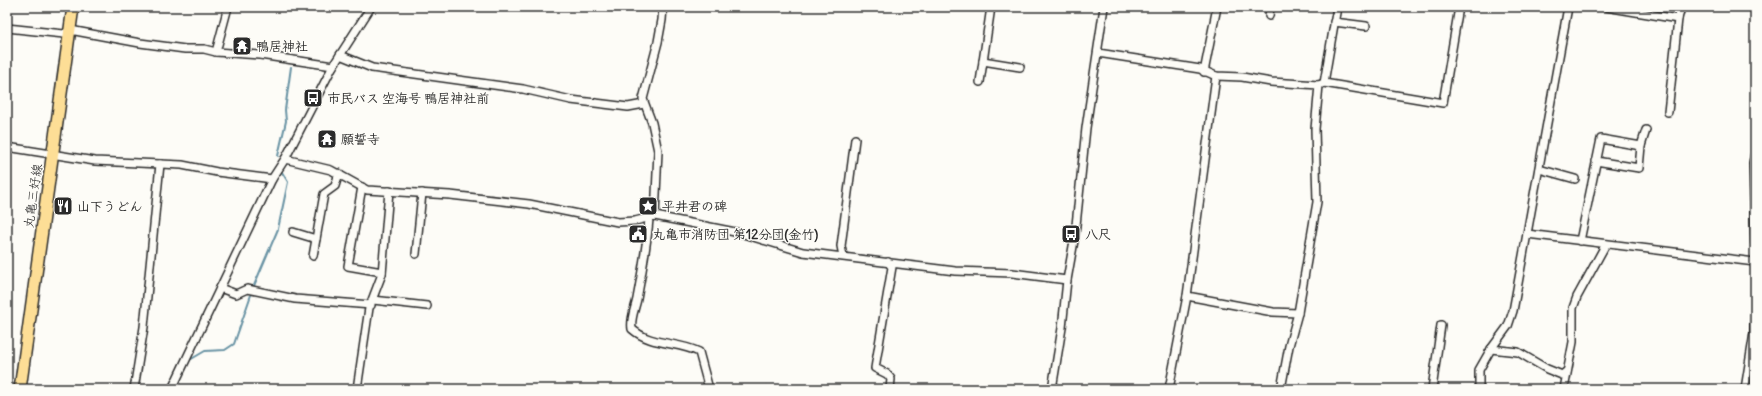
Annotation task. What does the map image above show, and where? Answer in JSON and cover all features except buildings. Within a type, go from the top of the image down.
[{"type":"main road","name":"丸亀三好線","points":[[20,389],[73,7]]},
{"type":"street","points":[[216,52],[228,7]]},
{"type":"street","points":[[172,389],[272,179],[285,159],[333,66],[371,7]]},
{"type":"street","points":[[663,7],[658,42],[643,99],[652,123],[658,151],[652,218],[631,322],[632,329],[639,335],[649,340],[699,352],[709,389]]},
{"type":"street","points":[[980,82],[992,7]]},
{"type":"street","points":[[1052,389],[1062,328],[1067,280],[1075,235],[1086,128],[1104,7]]},
{"type":"street","points":[[1204,72],[1217,7]]},
{"type":"street","points":[[1269,16],[1270,7]]},
{"type":"street","points":[[1281,389],[1289,346],[1298,313],[1316,202],[1315,129],[1321,84],[1337,7]]},
{"type":"street","points":[[1098,53],[1200,69],[1216,76],[1242,77],[1271,82],[1321,84],[1443,104],[1459,7]]},
{"type":"street","points":[[1479,389],[1479,370],[1491,349],[1508,326],[1513,312],[1568,7]]},
{"type":"street","points":[[1606,7],[1678,19]]},
{"type":"street","points":[[1668,112],[1678,19],[1681,7]]},
{"type":"street","points":[[1334,22],[1366,26]]},
{"type":"street","points":[[7,28],[64,34],[70,30],[140,43],[185,49],[204,49],[216,52],[260,55],[333,66]]},
{"type":"street","points":[[340,55],[372,68],[523,89],[571,100],[628,107],[644,104]]},
{"type":"street","points":[[983,61],[1020,67]]},
{"type":"street","points":[[1168,389],[1187,296],[1216,76]]},
{"type":"street","points":[[1596,162],[1639,168],[1641,146],[1646,130]]},
{"type":"street","points":[[843,256],[841,246],[854,138]]},
{"type":"street","points":[[1580,241],[1601,139],[1641,146]]},
{"type":"street","points":[[7,147],[95,161],[194,167],[217,172],[272,179]]},
{"type":"street","points":[[1755,153],[1753,163],[1755,242]]},
{"type":"street","points":[[285,159],[316,166],[339,174],[367,190],[529,204],[618,222],[652,218],[740,233],[803,252],[955,271],[1012,273],[1067,280]]},
{"type":"street","points":[[134,389],[144,327],[160,164]]},
{"type":"street","points":[[1539,169],[1575,179]]},
{"type":"street","points":[[313,256],[324,194],[335,186],[339,174]]},
{"type":"street","points":[[362,187],[348,266],[382,272]]},
{"type":"street","points":[[357,389],[372,302],[382,272],[389,191]]},
{"type":"street","points":[[416,254],[422,194]]},
{"type":"street","points":[[293,232],[316,239]]},
{"type":"street","points":[[1527,234],[1755,262]]},
{"type":"street","points":[[1564,389],[1573,342],[1573,308],[1577,297],[1606,244]]},
{"type":"street","points":[[888,262],[892,267],[875,368],[887,374],[891,379],[890,389]]},
{"type":"street","points":[[220,288],[236,294],[247,289],[295,299],[427,306]]},
{"type":"street","points":[[1187,296],[1273,312],[1298,313]]},
{"type":"street","points":[[1745,389],[1754,333],[1755,299]]},
{"type":"street","points":[[1432,389],[1441,325]]},
{"type":"street","points":[[1491,349],[1518,352],[1547,369],[1562,375],[1567,371]]},
{"type":"waterway","points":[[278,156],[286,121],[285,110],[291,67]]},
{"type":"waterway","points":[[253,288],[278,229],[288,182],[280,169]]},
{"type":"waterway","points":[[188,361],[205,351],[225,350],[234,344],[252,292]]},
{"type":"place","name":"鴨居神社","points":[[242,46]]},
{"type":"place","name":"市民バス 空海号 鴨居神社前","points":[[313,98]]},
{"type":"place","name":"願誓寺","points":[[327,139]]},
{"type":"place","name":"山下うどん","points":[[63,206]]},
{"type":"place","name":"平井君の碑","points":[[648,206]]},
{"type":"place","name":"丸亀市消防団 第12分団(金竹)","points":[[638,234]]},
{"type":"place","name":"八尺","points":[[1071,234]]}]
